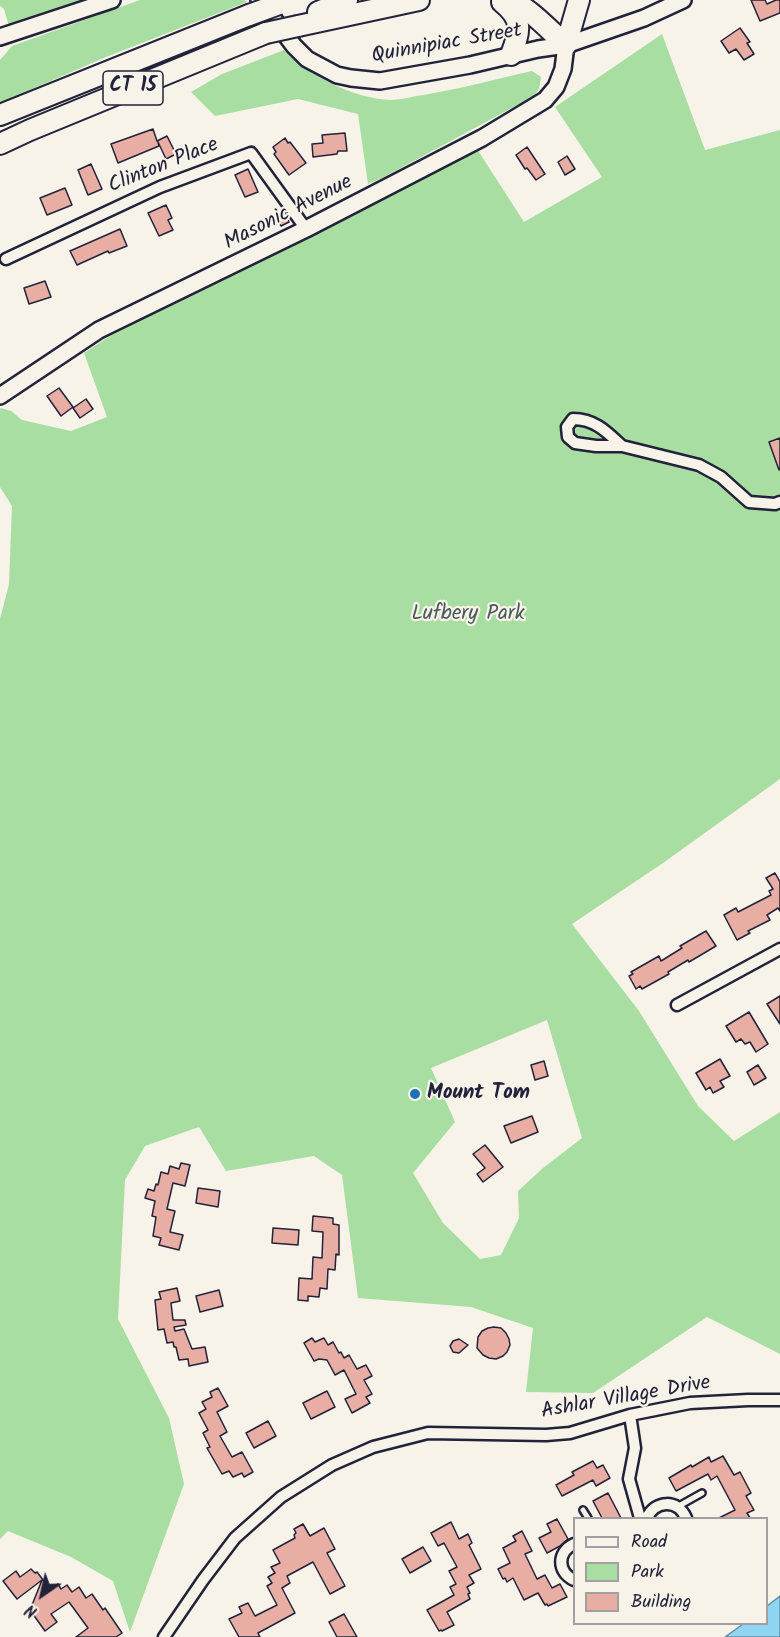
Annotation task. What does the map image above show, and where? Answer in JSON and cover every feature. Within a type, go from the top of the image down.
[{"type":"highway","name":"CT 15","points":[[0,144],[266,33],[297,24],[347,0]]},
{"type":"highway","points":[[297,24],[419,0]]},
{"type":"highway","points":[[500,0],[511,9],[519,22],[518,36],[511,56]]},
{"type":"highway","points":[[509,0],[538,20],[566,45],[579,0]]},
{"type":"highway","name":"CT 15","points":[[0,115],[254,7],[284,2]]},
{"type":"main road","points":[[0,37],[112,0]]},
{"type":"main road","name":"Quinnipiac Street","points":[[254,7],[300,53],[324,69],[351,78],[392,81],[566,45],[644,18],[682,0]]},
{"type":"main road","name":"Masonic Avenue","points":[[0,396],[99,330],[306,230],[482,138],[545,100],[556,87],[566,45]]},
{"type":"street","name":"Clinton Place","points":[[6,259],[160,187],[251,153],[306,230]]},
{"type":"street","points":[[622,446],[605,430],[586,419],[573,419],[567,427],[568,436],[574,443],[622,446],[699,465],[721,477],[749,502],[775,504],[780,502]]},
{"type":"street","points":[[677,1005],[780,948]]},
{"type":"street","name":"Ashlar Village Drive","points":[[164,1637],[235,1538],[281,1497],[332,1465],[373,1447],[428,1433],[546,1435],[570,1433],[630,1415],[690,1403],[780,1400]]},
{"type":"street","points":[[630,1415],[635,1448],[629,1479],[644,1517]]},
{"type":"street","points":[[645,1517],[654,1507],[667,1503],[677,1507],[686,1517]]},
{"type":"street","points":[[573,1545],[565,1551],[561,1563],[566,1575],[573,1579]]},
{"type":"lane","points":[[677,1507],[702,1493]]},
{"type":"lane","points":[[583,1509],[587,1517]]},
{"type":"green space","points":[[0,0],[84,0],[9,26],[4,9],[0,6]]},
{"type":"green space","points":[[140,0],[244,0],[247,2],[106,57],[0,103],[0,60],[12,46]]},
{"type":"green space","name":"Lufbery Park","points":[[662,34],[705,150],[780,130],[780,779],[663,863],[572,924],[639,1011],[698,1106],[734,1141],[780,1112],[780,1354],[707,1317],[593,1393],[526,1392],[533,1328],[471,1307],[358,1298],[342,1175],[314,1156],[226,1171],[199,1127],[145,1146],[125,1180],[118,1319],[169,1418],[184,1484],[130,1632],[113,1581],[71,1557],[8,1531],[0,1539],[0,619],[9,584],[12,506],[0,487],[0,409],[11,411],[22,420],[71,431],[107,417],[84,353],[110,336],[477,149],[524,222],[602,177],[555,107]],"holes":[[[547,1020],[582,1138],[518,1191],[519,1218],[501,1255],[480,1259],[443,1223],[413,1173],[455,1122],[431,1068]]]},
{"type":"green space","points":[[284,50],[307,69],[333,84],[362,95],[391,100],[451,90],[532,71],[541,77],[539,89],[534,96],[368,184],[358,114],[298,99],[215,116],[191,92],[222,74]]},
{"type":"water","points":[[780,1596],[780,1637],[725,1637],[742,1625],[768,1625],[768,1605]]},
{"type":"building","points":[[751,0],[765,0],[767,4],[780,0],[780,13],[760,21]]},
{"type":"building","points":[[740,28],[750,42],[747,43],[754,54],[744,60],[736,49],[729,53],[721,41]]},
{"type":"building","points":[[153,129],[157,141],[167,136],[176,154],[166,159],[158,142],[159,146],[118,163],[111,144]]},
{"type":"building","points":[[345,133],[347,151],[313,157],[312,144],[323,143],[322,135]]},
{"type":"building","points":[[285,138],[306,163],[289,175],[274,154],[276,152],[273,147]]},
{"type":"building","points":[[527,147],[545,174],[536,180],[516,155]]},
{"type":"building","points":[[567,156],[575,169],[565,175],[558,162]]},
{"type":"building","points":[[91,164],[102,189],[88,195],[78,170]]},
{"type":"building","points":[[248,169],[258,192],[245,197],[235,175]]},
{"type":"building","points":[[65,188],[72,205],[47,215],[40,198]]},
{"type":"building","points":[[166,205],[172,218],[168,220],[173,230],[159,236],[148,213]]},
{"type":"building","points":[[283,210],[289,222],[281,226],[275,215]]},
{"type":"building","points":[[120,229],[127,246],[109,253],[108,251],[77,265],[70,251]]},
{"type":"building","points":[[45,281],[51,297],[29,304],[24,288]]},
{"type":"building","points":[[59,388],[73,407],[61,416],[47,396]]},
{"type":"building","points":[[86,399],[93,409],[80,418],[73,408]]},
{"type":"building","points":[[780,438],[780,469],[779,470],[769,442]]},
{"type":"building","points":[[775,873],[780,882],[780,911],[778,908],[767,915],[770,920],[748,931],[750,933],[737,940],[724,915],[736,908],[738,912],[771,895],[769,891],[773,889],[766,878]]},
{"type":"building","points":[[706,931],[716,946],[689,962],[688,960],[642,989],[640,986],[636,989],[629,976],[633,974],[631,972],[659,956],[661,961],[682,948],[680,946]]},
{"type":"building","points":[[780,996],[780,1024],[767,1004]]},
{"type":"building","points":[[749,1012],[768,1044],[756,1052],[750,1042],[745,1044],[741,1039],[736,1042],[726,1026]]},
{"type":"building","points":[[720,1059],[730,1076],[720,1081],[724,1087],[713,1093],[710,1087],[706,1090],[696,1073]]},
{"type":"building","points":[[544,1061],[548,1076],[535,1080],[531,1065]]},
{"type":"building","points":[[758,1065],[766,1078],[754,1085],[747,1072]]},
{"type":"building","points":[[532,1116],[538,1132],[511,1143],[504,1126]]},
{"type":"building","points":[[485,1145],[503,1167],[483,1182],[477,1174],[485,1168],[473,1154]]},
{"type":"building","points":[[181,1163],[190,1165],[185,1186],[173,1183],[167,1209],[175,1211],[170,1232],[183,1235],[179,1250],[159,1245],[161,1238],[153,1236],[156,1217],[152,1216],[155,1201],[145,1198],[148,1189],[154,1191],[156,1184],[158,1185],[161,1172],[168,1174],[170,1166],[179,1169]]},
{"type":"building","points":[[198,1188],[220,1191],[218,1207],[196,1203]]},
{"type":"building","points":[[313,1216],[333,1218],[333,1224],[339,1225],[339,1255],[336,1254],[335,1270],[328,1269],[327,1289],[320,1288],[319,1297],[308,1296],[308,1301],[298,1300],[299,1278],[312,1279],[313,1257],[322,1258],[323,1232],[312,1231]]},
{"type":"building","points":[[273,1228],[299,1230],[298,1245],[272,1243]]},
{"type":"building","points":[[177,1288],[180,1301],[171,1303],[173,1320],[185,1320],[186,1325],[174,1327],[175,1331],[184,1329],[192,1349],[205,1347],[208,1362],[189,1366],[188,1359],[179,1360],[173,1342],[167,1343],[164,1329],[158,1330],[155,1300],[161,1299],[159,1292]]},
{"type":"building","points":[[219,1290],[223,1306],[200,1312],[196,1296]]},
{"type":"building","points":[[494,1327],[501,1328],[506,1333],[510,1345],[503,1356],[496,1359],[483,1355],[477,1348],[478,1337],[482,1331]]},
{"type":"building","points":[[312,1338],[315,1342],[324,1338],[328,1345],[333,1342],[344,1358],[349,1355],[357,1369],[366,1365],[372,1376],[364,1380],[372,1394],[366,1397],[370,1403],[352,1413],[345,1399],[356,1394],[344,1370],[335,1375],[327,1360],[314,1361],[304,1343]]},
{"type":"building","points":[[459,1339],[468,1345],[459,1353],[453,1352],[450,1346],[453,1341]]},
{"type":"building","points":[[218,1388],[228,1406],[217,1412],[227,1432],[220,1436],[232,1457],[242,1452],[253,1472],[244,1477],[242,1473],[233,1477],[229,1471],[222,1474],[207,1448],[210,1447],[203,1433],[208,1430],[199,1413],[206,1409],[202,1402],[212,1397],[210,1392]]},
{"type":"building","points":[[327,1391],[335,1407],[311,1419],[303,1403]]},
{"type":"building","points":[[268,1421],[276,1436],[254,1448],[246,1433]]},
{"type":"building","points":[[723,1456],[734,1475],[740,1472],[751,1493],[746,1496],[754,1510],[747,1513],[749,1517],[721,1517],[735,1510],[717,1476],[711,1480],[708,1474],[676,1491],[669,1478],[709,1457],[711,1462]]},
{"type":"building","points":[[593,1461],[597,1468],[603,1465],[610,1478],[596,1486],[593,1480],[562,1496],[556,1485],[574,1475],[572,1472]]},
{"type":"building","points":[[608,1493],[620,1517],[601,1517],[593,1501]]},
{"type":"building","points":[[557,1519],[568,1539],[547,1553],[539,1538],[551,1532],[547,1524]]},
{"type":"building","points":[[451,1522],[459,1539],[468,1534],[472,1543],[469,1545],[481,1569],[469,1575],[474,1583],[467,1587],[470,1599],[447,1612],[454,1625],[439,1631],[427,1610],[454,1595],[450,1587],[456,1584],[449,1571],[457,1567],[444,1543],[438,1546],[431,1533]]},
{"type":"building","points":[[303,1524],[310,1536],[324,1528],[335,1549],[327,1553],[345,1586],[330,1594],[313,1562],[287,1576],[290,1583],[282,1588],[295,1613],[258,1633],[260,1637],[239,1637],[229,1619],[242,1613],[239,1607],[248,1603],[255,1616],[277,1605],[267,1586],[272,1583],[268,1577],[275,1573],[271,1567],[280,1563],[273,1550],[295,1538],[294,1529]]},
{"type":"building","points":[[522,1531],[532,1551],[525,1554],[537,1579],[545,1575],[552,1588],[560,1584],[567,1597],[548,1606],[538,1593],[524,1600],[513,1578],[507,1582],[505,1578],[503,1579],[498,1569],[510,1563],[503,1548],[516,1541],[513,1536]]},
{"type":"building","points":[[423,1547],[431,1561],[410,1573],[402,1559]]},
{"type":"building","points":[[31,1569],[37,1572],[50,1589],[58,1584],[61,1589],[67,1585],[72,1592],[79,1587],[86,1598],[92,1594],[122,1633],[116,1637],[76,1637],[88,1628],[69,1602],[51,1614],[57,1622],[45,1631],[30,1610],[42,1580],[17,1599],[3,1581],[16,1571],[20,1577]]},
{"type":"building","points":[[344,1614],[357,1637],[337,1637],[329,1622]]},
{"type":"place","name":"Mount Tom","points":[[415,1094]]}]
